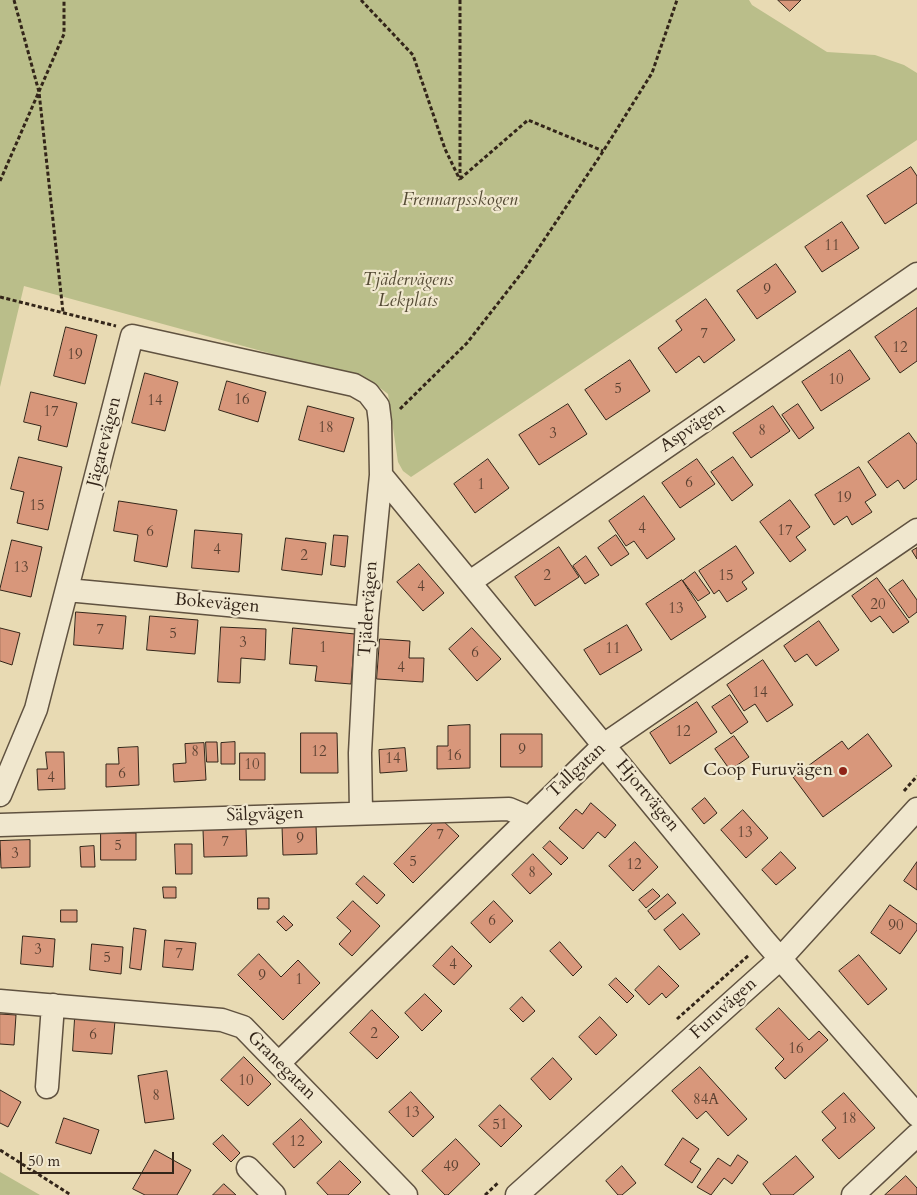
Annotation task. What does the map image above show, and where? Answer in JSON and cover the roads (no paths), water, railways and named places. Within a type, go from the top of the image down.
[{"type":"street","name":"Aspvägen","points":[[470,582],[917,274]]},
{"type":"street","name":"Tjädervägen","points":[[132,336],[354,385],[368,393],[378,406],[381,474],[368,618],[360,753],[361,812]]},
{"type":"street","name":"Jägarevägen","points":[[0,795],[36,710],[132,336]]},
{"type":"street","name":"Hjortvägen","points":[[381,474],[605,744],[764,940],[917,1116]]},
{"type":"street","name":"Tallgatan","points":[[279,1062],[528,817],[605,744],[917,530]]},
{"type":"street","name":"Bokevägen","points":[[67,590],[368,618]]},
{"type":"street","name":"Sälgvägen","points":[[0,824],[509,809],[528,817]]},
{"type":"street","name":"Furuvägen","points":[[518,1195],[781,958],[917,809]]},
{"type":"street","name":"Granegatan","points":[[0,1001],[222,1020],[243,1027],[406,1195]]},
{"type":"street","points":[[47,1087],[53,1005]]},
{"type":"street","points":[[853,1195],[917,1135]]},
{"type":"street","points":[[248,1168],[274,1195]]},
{"type":"place","name":"Coop Furuvägen","points":[[843,771]]},
{"type":"park label","name":"Frennarpsskogen","points":[[460,201]]},
{"type":"park label","name":"Tjädervägens Lekplats","points":[[408,291]]}]
